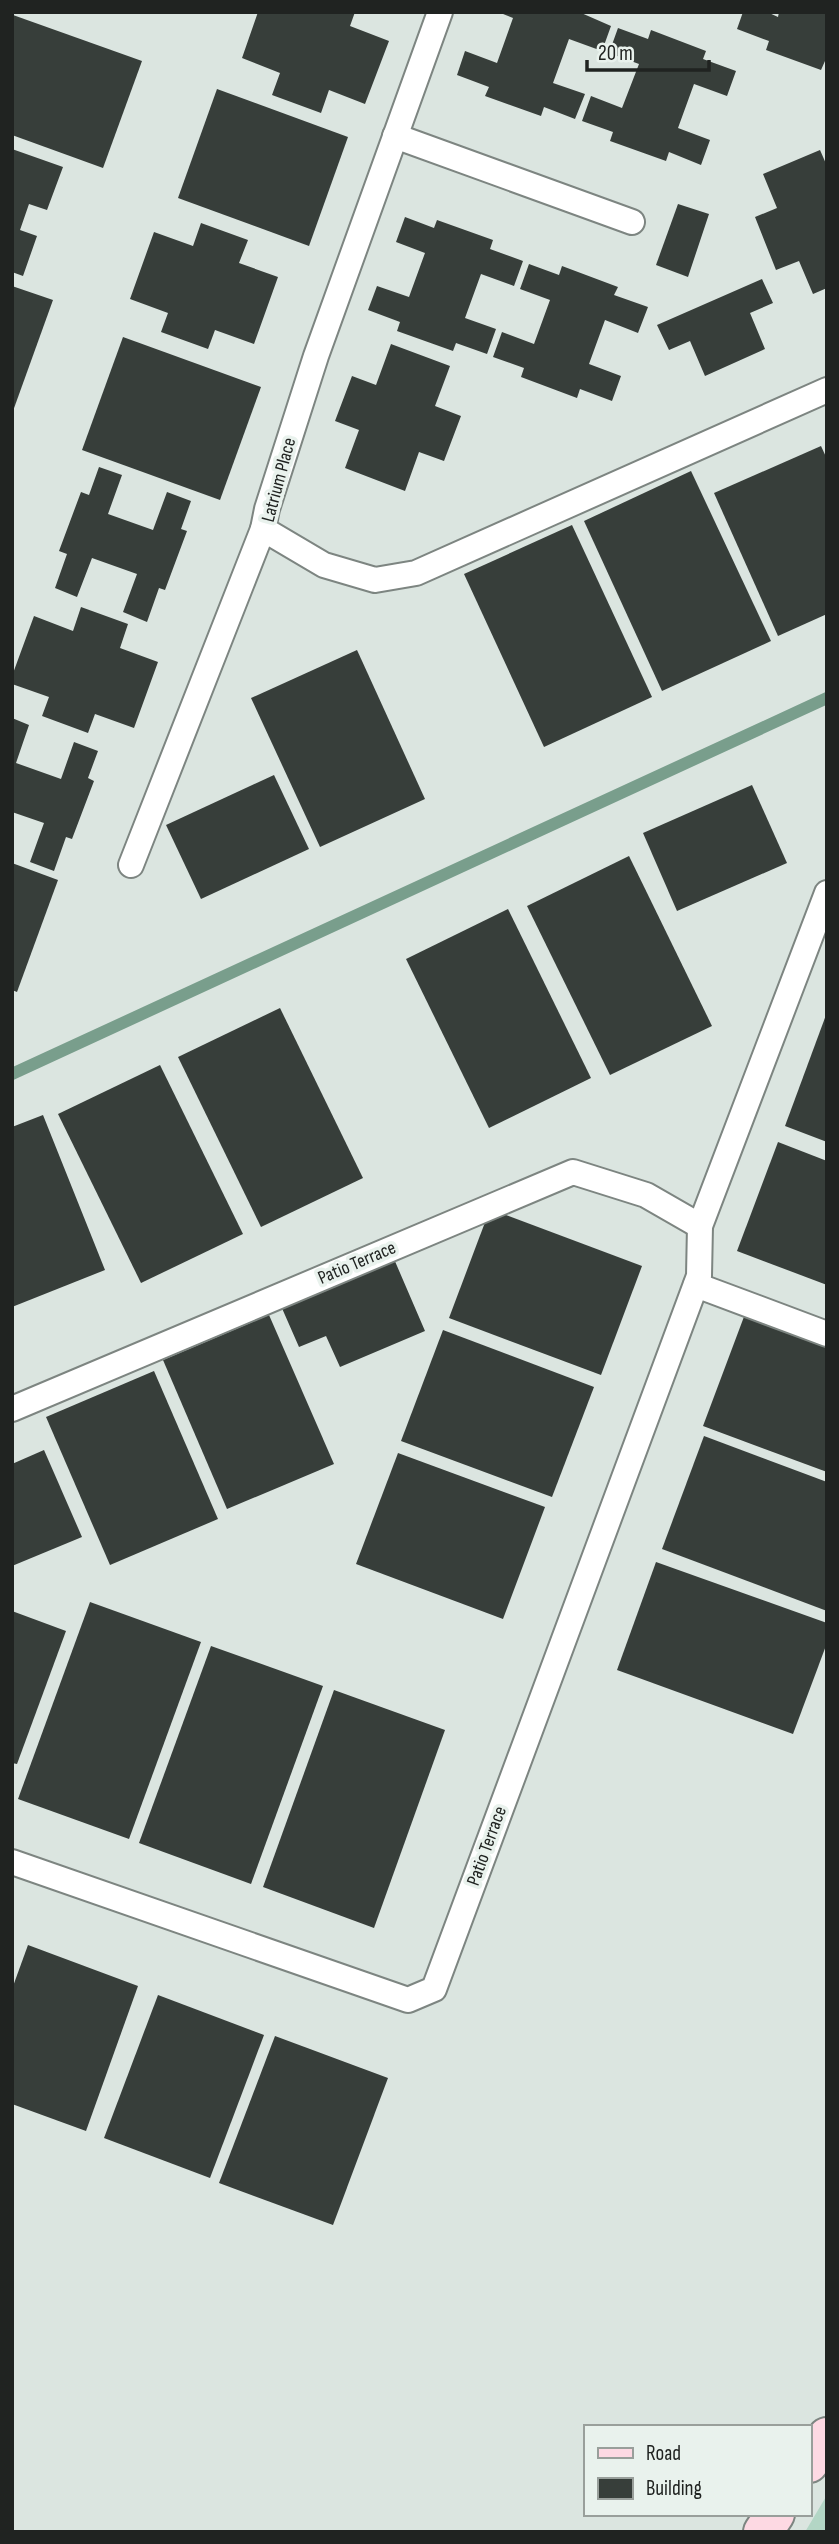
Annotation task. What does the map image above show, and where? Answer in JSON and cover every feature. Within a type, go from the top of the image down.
[{"type":"main road","points":[[811,2460],[827,2437]]},
{"type":"main road","points":[[763,2532],[774,2516]]},
{"type":"lane","name":"Latrium Place","points":[[440,12],[316,356],[263,529],[324,565],[375,580],[416,573],[827,390]]},
{"type":"lane","points":[[395,136],[632,222]]},
{"type":"lane","points":[[131,865],[263,529]]},
{"type":"lane","name":"Patio Terrace","points":[[12,1862],[408,2000],[434,1989],[696,1284],[701,1253],[700,1226],[827,893]]},
{"type":"lane","name":"Patio Terrace","points":[[12,1409],[573,1172],[646,1195],[700,1226]]},
{"type":"lane","points":[[696,1284],[827,1334]]},
{"type":"green space","points":[[827,2495],[827,2532],[805,2532]]},
{"type":"building","points":[[258,12],[355,12],[350,26],[389,41],[365,104],[329,90],[321,113],[272,95],[280,73],[242,58]]},
{"type":"building","points":[[498,12],[579,12],[611,26],[602,51],[569,39],[553,83],[585,94],[575,119],[544,107],[541,116],[485,96],[489,87],[457,75],[465,51],[497,63],[513,18]]},
{"type":"building","points":[[743,12],[767,12],[778,17],[779,12],[827,12],[827,62],[825,61],[821,70],[766,50],[769,41],[737,29]]},
{"type":"building","points":[[13,15],[142,61],[103,168],[12,135]]},
{"type":"building","points":[[618,28],[648,39],[651,30],[706,51],[703,59],[736,71],[727,96],[694,84],[678,128],[710,140],[701,165],[669,152],[666,161],[610,141],[613,132],[582,121],[591,96],[622,108],[639,64],[609,53]]},
{"type":"building","points":[[217,89],[348,137],[309,246],[178,198]]},
{"type":"building","points":[[12,149],[63,167],[47,210],[29,204],[20,230],[37,236],[23,276],[12,272]]},
{"type":"building","points":[[820,150],[827,166],[827,288],[813,294],[799,261],[776,270],[755,217],[777,208],[763,174]]},
{"type":"building","points":[[678,204],[709,214],[688,277],[656,265]]},
{"type":"building","points":[[405,217],[434,228],[437,220],[493,240],[490,249],[523,261],[514,286],[481,274],[465,318],[496,329],[487,354],[456,343],[453,351],[397,331],[400,322],[368,310],[377,286],[409,297],[425,253],[396,242]]},
{"type":"building","points":[[201,223],[248,240],[239,263],[278,277],[254,344],[215,330],[208,349],[161,332],[168,313],[130,299],[154,232],[193,246]]},
{"type":"building","points":[[529,264],[559,275],[562,266],[618,287],[614,295],[648,307],[638,333],[605,320],[589,364],[621,376],[612,401],[580,389],[577,398],[521,377],[524,368],[493,357],[502,332],[534,344],[550,300],[520,289]]},
{"type":"building","points":[[762,279],[773,303],[750,313],[765,349],[705,376],[690,341],[669,350],[657,325]]},
{"type":"building","points":[[12,286],[53,300],[13,411],[12,411]]},
{"type":"building","points":[[123,337],[261,387],[220,500],[82,450]]},
{"type":"building","points":[[391,344],[450,366],[435,406],[461,416],[444,461],[419,452],[405,491],[345,468],[359,430],[335,421],[352,376],[376,385]]},
{"type":"building","points":[[821,446],[827,459],[827,614],[778,636],[714,493]]},
{"type":"building","points":[[99,467],[122,475],[108,514],[153,530],[167,492],[191,501],[181,529],[187,531],[165,590],[159,588],[147,622],[123,612],[137,574],[92,558],[77,597],[55,588],[67,554],[59,551],[81,492],[89,495]]},
{"type":"building","points":[[691,471],[771,641],[662,691],[584,521]]},
{"type":"building","points":[[572,525],[652,697],[544,747],[464,574]]},
{"type":"building","points":[[81,607],[128,624],[120,648],[158,662],[134,728],[95,714],[88,733],[42,716],[49,697],[12,684],[12,676],[34,616],[73,631]]},
{"type":"building","points":[[357,650],[425,799],[320,847],[251,698]]},
{"type":"building","points":[[12,718],[29,725],[16,763],[61,779],[74,742],[98,751],[88,778],[94,781],[72,839],[66,837],[54,871],[30,862],[44,823],[12,812]]},
{"type":"building","points":[[274,775],[309,849],[201,899],[166,825]]},
{"type":"building","points":[[752,785],[787,863],[677,911],[643,833]]},
{"type":"building","points":[[629,856],[712,1026],[610,1075],[527,906]]},
{"type":"building","points":[[12,863],[58,880],[17,992],[12,990]]},
{"type":"building","points":[[508,909],[591,1078],[489,1128],[406,959]]},
{"type":"building","points":[[280,1008],[363,1178],[261,1227],[178,1057]]},
{"type":"building","points":[[827,1015],[827,1142],[785,1126]]},
{"type":"building","points":[[160,1065],[243,1234],[141,1283],[58,1114]]},
{"type":"building","points":[[43,1115],[105,1270],[12,1307],[12,1127]]},
{"type":"building","points":[[778,1142],[827,1161],[827,1285],[737,1251]]},
{"type":"building","points":[[490,1209],[642,1266],[601,1375],[449,1318]]},
{"type":"building","points":[[394,1259],[425,1331],[340,1367],[326,1336],[299,1347],[281,1306]]},
{"type":"building","points":[[745,1314],[827,1344],[827,1472],[703,1426]]},
{"type":"building","points":[[269,1315],[334,1464],[227,1509],[163,1360]]},
{"type":"building","points":[[443,1330],[594,1387],[552,1497],[401,1441]]},
{"type":"building","points":[[154,1371],[218,1519],[110,1565],[46,1417]]},
{"type":"building","points":[[704,1436],[827,1482],[827,1611],[662,1549]]},
{"type":"building","points":[[44,1450],[82,1537],[12,1566],[12,1464]]},
{"type":"building","points":[[398,1453],[545,1507],[503,1619],[356,1564]]},
{"type":"building","points":[[656,1562],[827,1623],[827,1643],[793,1734],[617,1670]]},
{"type":"building","points":[[90,1602],[201,1642],[129,1839],[18,1799]]},
{"type":"building","points":[[12,1611],[66,1631],[17,1764],[12,1763]]},
{"type":"building","points":[[211,1646],[323,1686],[251,1884],[139,1843]]},
{"type":"building","points":[[334,1690],[445,1730],[374,1928],[263,1887]]},
{"type":"building","points":[[28,1945],[138,1986],[86,2131],[12,2104],[12,1989]]},
{"type":"building","points":[[158,1995],[264,2035],[210,2178],[104,2138]]},
{"type":"building","points":[[275,2036],[388,2078],[333,2225],[219,2183]]},
{"type":"waterway","points":[[12,1074],[827,698]]}]
